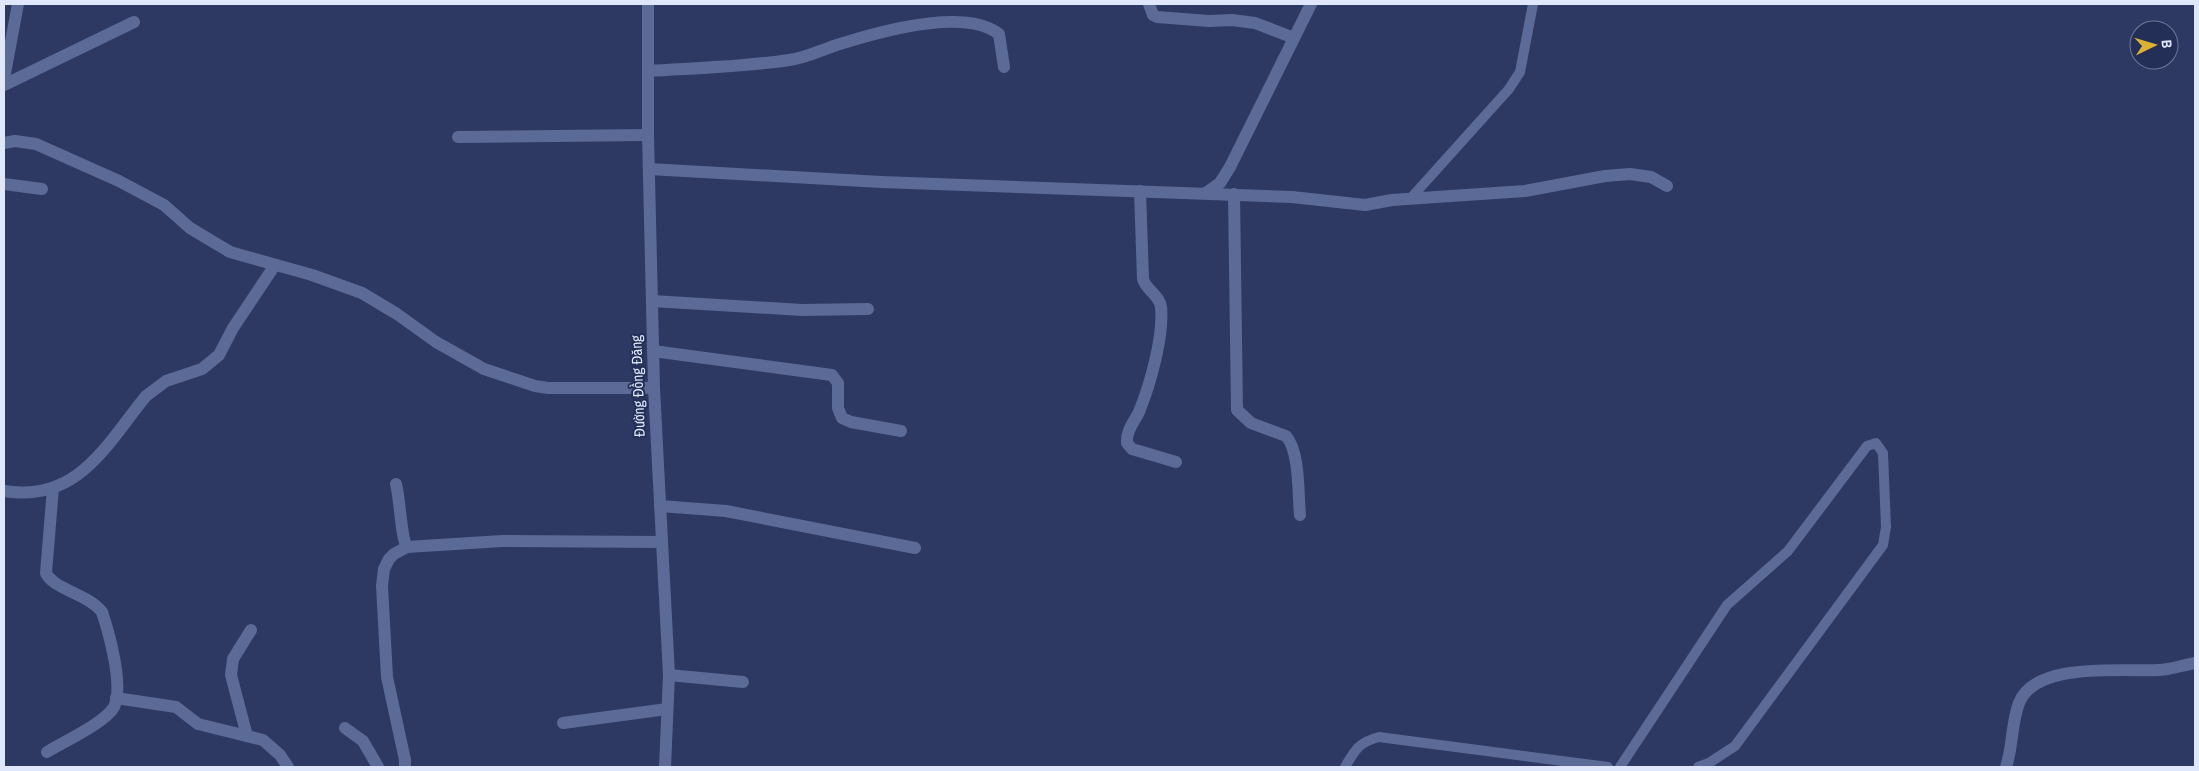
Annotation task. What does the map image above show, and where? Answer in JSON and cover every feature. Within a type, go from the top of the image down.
[{"type":"street","points":[[4,79],[9,24],[18,4]]},
{"type":"street","name":"Đường Đồng Đăng","points":[[648,4],[648,135],[654,388],[669,675],[665,767]]},
{"type":"street","points":[[1150,4],[1153,14],[1158,17],[1232,20],[1255,23],[1294,38]]},
{"type":"street","points":[[1206,193],[1220,183],[1230,167],[1311,4]]},
{"type":"street","points":[[4,85],[134,22]]},
{"type":"street","points":[[648,71],[791,60],[839,44],[899,28],[953,22],[971,24],[999,34],[1004,67]]},
{"type":"street","points":[[458,137],[648,135]]},
{"type":"street","points":[[4,143],[15,141],[36,144],[119,180],[164,205],[190,228],[210,242],[230,252],[312,275],[362,293],[397,314],[436,342],[484,369],[548,388],[654,388]]},
{"type":"street","points":[[649,169],[881,182],[1234,194],[1292,197],[1365,205],[1410,199],[1525,191],[1605,176],[1630,174],[1651,177],[1667,186]]},
{"type":"street","points":[[4,184],[42,189]]},
{"type":"street","points":[[1140,191],[1143,279],[1146,288],[1160,302],[1161,316],[1154,368],[1139,412],[1127,434],[1127,444],[1132,449],[1176,462]]},
{"type":"street","points":[[1234,194],[1237,410],[1251,423],[1286,436],[1289,440],[1294,454],[1300,515]]},
{"type":"street","points":[[4,491],[28,493],[53,488],[86,470],[155,387],[166,381],[202,369],[219,354],[233,328],[275,265]]},
{"type":"street","points":[[652,301],[802,310],[868,309]]},
{"type":"street","points":[[653,351],[832,374],[838,383],[838,408],[842,418],[851,422],[901,431]]},
{"type":"street","points":[[396,484],[400,498],[404,540],[407,547]]},
{"type":"street","points":[[47,752],[100,720],[113,708],[116,698],[114,662],[102,612],[97,605],[53,581],[46,573],[53,488]]},
{"type":"street","points":[[660,506],[716,509],[914,548]]},
{"type":"street","points":[[405,767],[406,760],[387,677],[382,586],[384,568],[394,554],[407,547],[502,541],[661,542]]},
{"type":"street","points":[[247,736],[231,674],[231,666],[251,630]]},
{"type":"street","points":[[2006,767],[2019,702],[2028,690],[2041,682],[2088,670],[2159,670],[2195,663]]},
{"type":"street","points":[[669,675],[743,682]]},
{"type":"street","points":[[116,698],[176,707],[198,724],[263,740],[271,745],[288,767]]},
{"type":"street","points":[[563,723],[668,709]]},
{"type":"street","points":[[345,728],[363,741],[378,767]]},
{"type":"lane","points":[[1410,199],[1509,89],[1520,72],[1533,4]]},
{"type":"lane","points":[[1620,767],[1727,605],[1788,551],[1867,446],[1876,443],[1883,453],[1886,527],[1883,545],[1735,746],[1709,763],[1698,767]]},
{"type":"lane","points":[[1345,767],[1359,746],[1366,740],[1379,737],[1608,767]]}]
